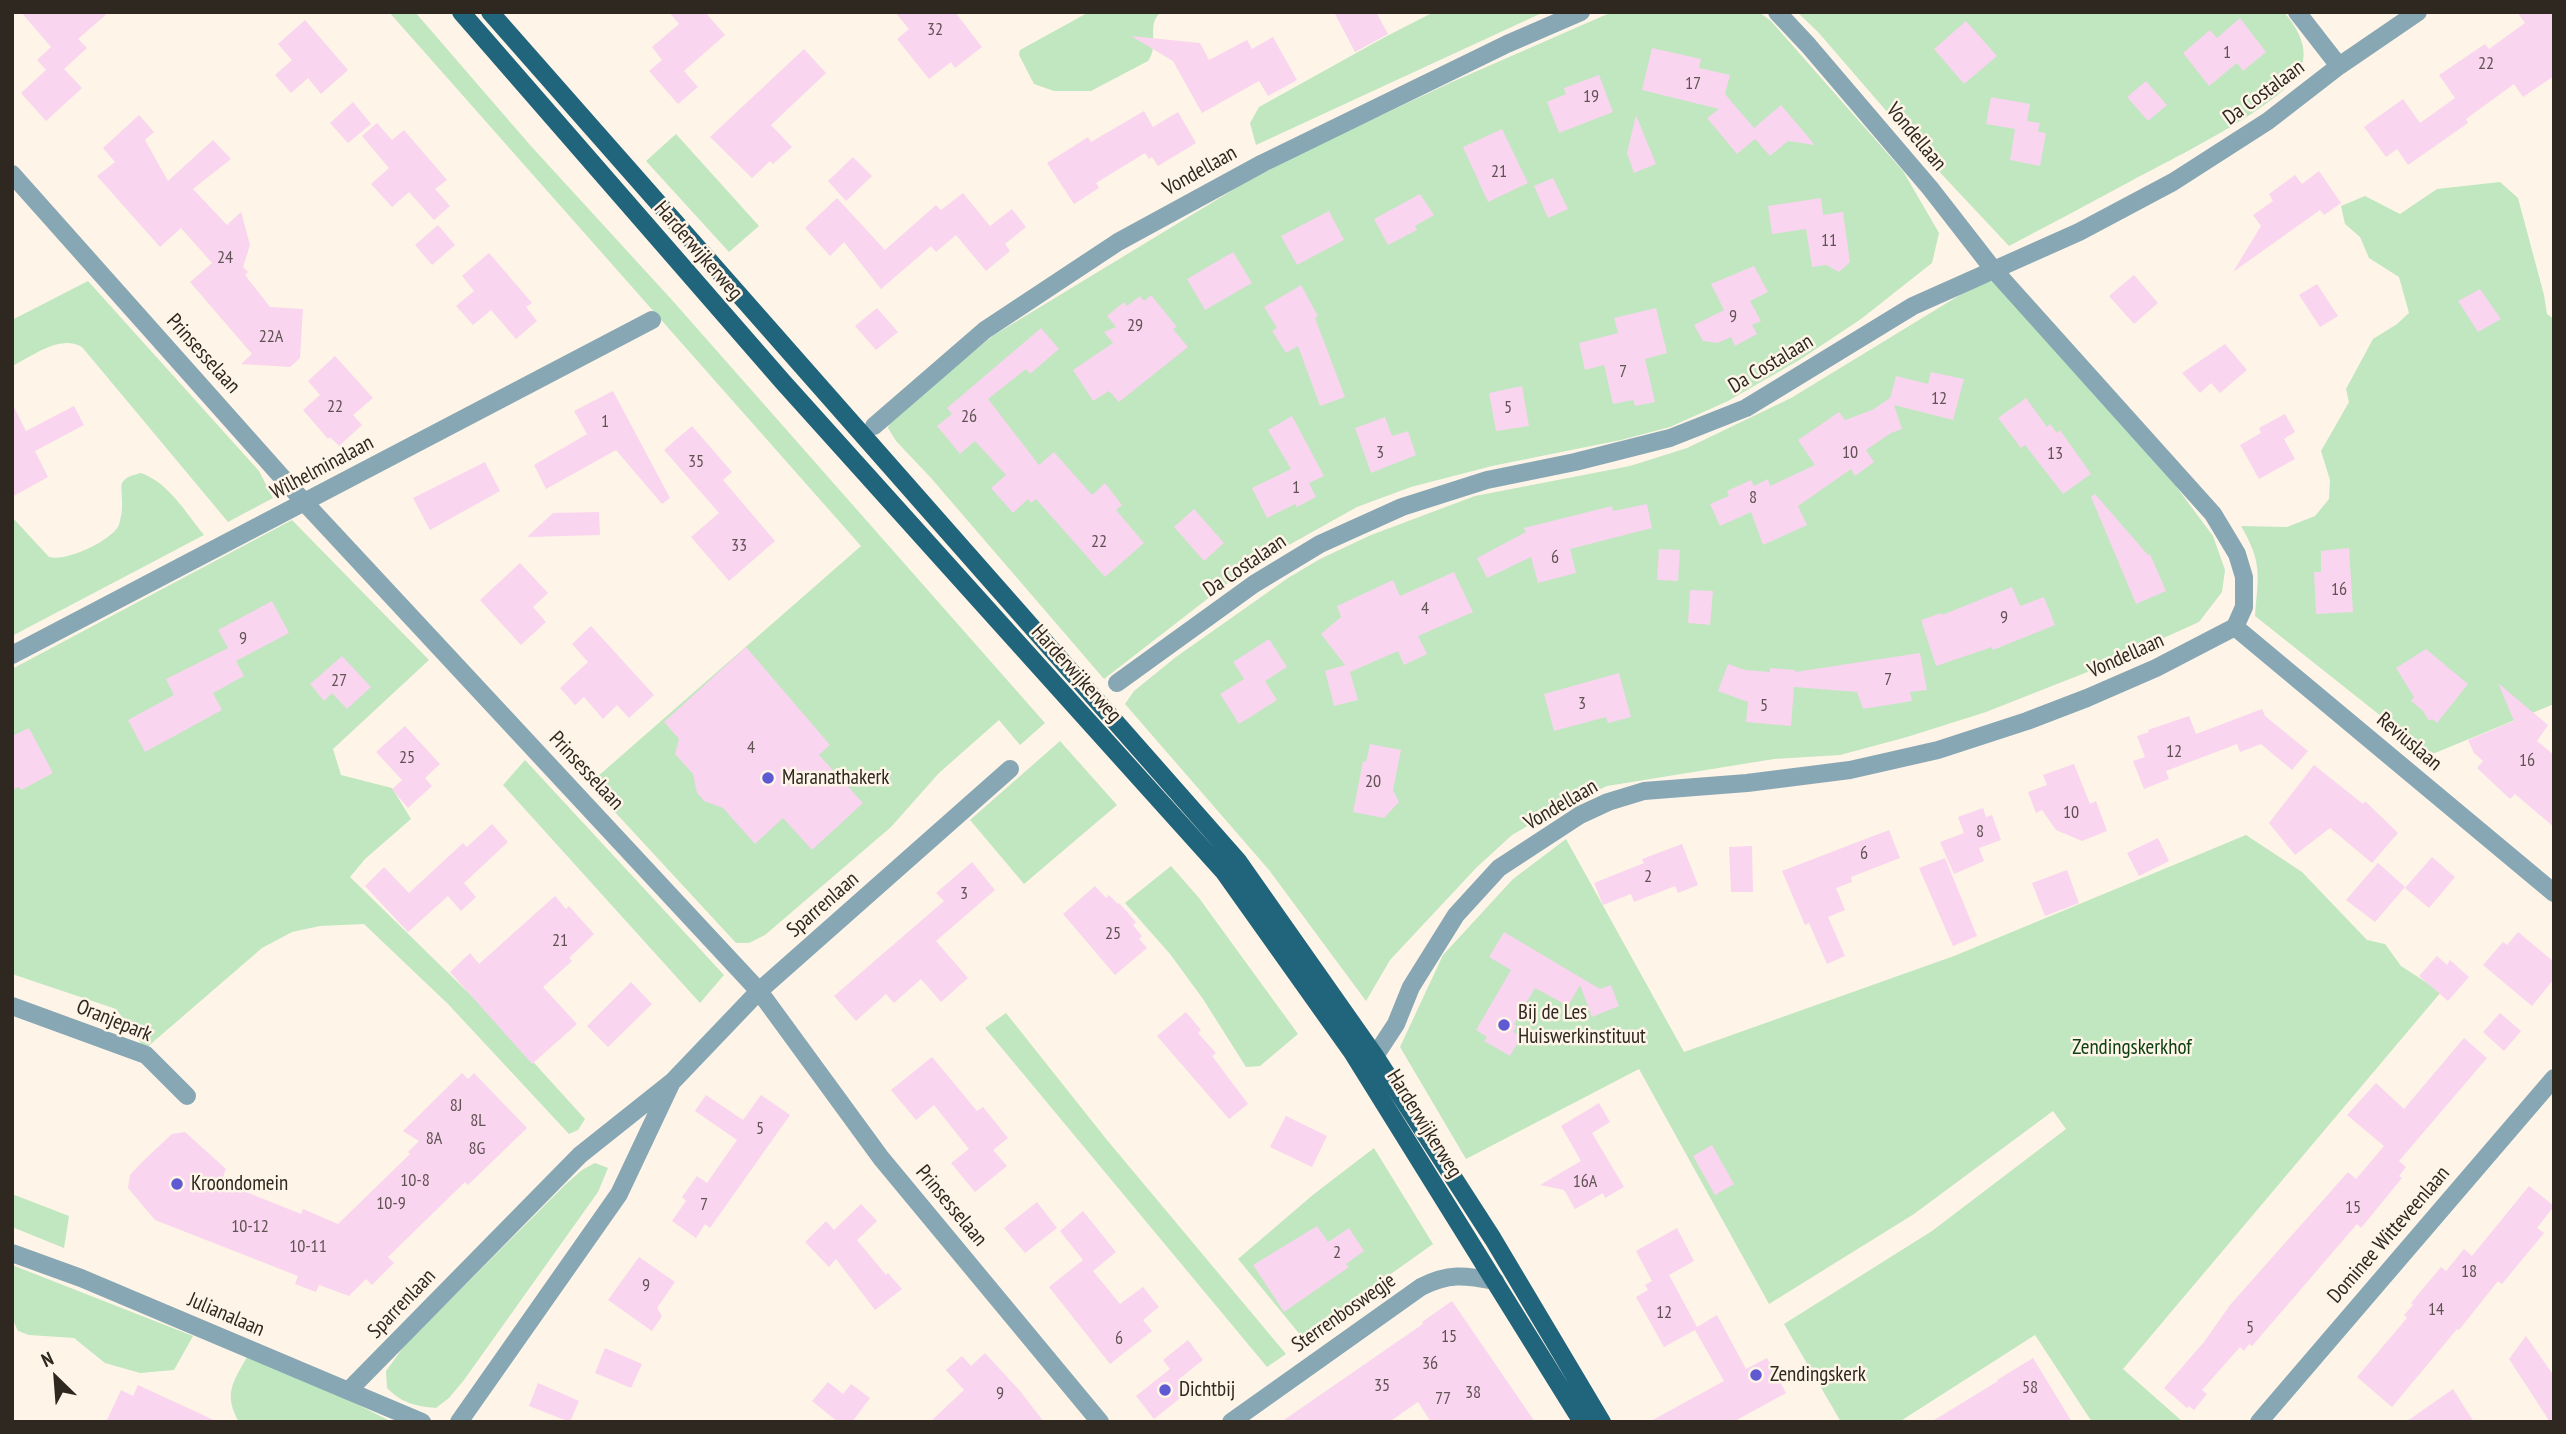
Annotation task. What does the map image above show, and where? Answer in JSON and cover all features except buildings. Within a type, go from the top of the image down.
[{"type":"main road","name":"Harderwijkerweg","points":[[461,12],[783,382],[1224,872],[1352,1052],[1582,1422]]},
{"type":"main road","name":"Harderwijkerweg","points":[[490,12],[1238,861],[1375,1056],[1493,1239],[1602,1422]]},
{"type":"street","name":"Vondellaan","points":[[874,426],[985,330],[1118,242],[1263,163],[1494,50],[1581,12]]},
{"type":"street","name":"Vondellaan","points":[[1375,1056],[1395,1024],[1411,986],[1457,915],[1499,868],[1580,815],[1608,802],[1644,791],[1747,783],[1850,770],[1938,750],[2027,721],[2156,668],[2235,627],[2244,607],[2244,577],[2236,554],[2213,514],[1993,269],[1930,188],[1777,12]]},
{"type":"street","points":[[2297,12],[2339,66]]},
{"type":"street","name":"Da Costalaan","points":[[1117,683],[1254,584],[1320,544],[1414,503],[1487,480],[1576,462],[1670,438],[1746,408],[1913,306],[2079,232],[2173,182],[2268,121],[2339,66],[2418,12]]},
{"type":"street","name":"Prinsesselaan","points":[[12,174],[306,503],[759,991],[881,1157],[1100,1422]]},
{"type":"street","name":"Wilhelminalaan","points":[[12,655],[652,320]]},
{"type":"street","name":"Reviuslaan","points":[[2235,627],[2554,893]]},
{"type":"street","name":"Sparrenlaan","points":[[349,1390],[580,1155],[673,1081],[759,991],[1010,769]]},
{"type":"street","name":"Oranjepark","points":[[12,1006],[146,1055],[187,1096]]},
{"type":"street","name":"Dominee Witteveenlaan","points":[[2259,1422],[2554,1078]]},
{"type":"street","name":"Sparrenlaan","points":[[459,1422],[620,1194],[673,1081]]},
{"type":"street","name":"Julianalaan","points":[[12,1253],[81,1278],[422,1422]]},
{"type":"street","name":"Sterrenboswegje","points":[[1231,1422],[1421,1287],[1443,1277],[1453,1276],[1495,1281]]},
{"type":"green space","points":[[389,12],[415,12],[530,145],[672,300],[1045,723],[1020,745],[999,720],[939,773],[891,827],[765,935],[749,943],[736,943],[589,784],[861,546]]},
{"type":"green space","points":[[1089,12],[1162,12],[1154,22],[1153,48],[1148,61],[1091,91],[1054,91],[1034,84],[1019,55],[1020,50]]},
{"type":"green space","points":[[1434,12],[1544,12],[1256,145],[1250,123],[1259,107]]},
{"type":"green space","points":[[1612,12],[1759,12],[1771,21],[1903,171],[1939,233],[1932,263],[1861,319],[1801,359],[1728,401],[1670,427],[1621,440],[1492,466],[1411,487],[1357,507],[1246,569],[1104,679],[896,441],[888,428],[891,419],[994,335],[1241,185],[1301,153],[1452,82]]},
{"type":"green space","points":[[1797,12],[2284,12],[2298,32],[2304,54],[2300,70],[2290,84],[2249,115],[2197,146],[2009,246],[1933,165],[1818,32]]},
{"type":"green space","points":[[676,134],[759,226],[729,252],[646,161]]},
{"type":"green space","points":[[2500,182],[2518,198],[2547,314],[2554,319],[2554,704],[2430,755],[2255,616],[2256,560],[2241,526],[2287,527],[2315,516],[2329,499],[2330,480],[2321,451],[2349,402],[2346,389],[2373,339],[2409,313],[2399,277],[2369,258],[2360,237],[2345,224],[2341,206],[2365,196],[2400,214],[2437,189]]},
{"type":"green space","points":[[1996,280],[2175,485],[2213,536],[2225,570],[2222,592],[2199,622],[2095,669],[1986,712],[1907,737],[1840,755],[1774,759],[1607,786],[1550,813],[1512,835],[1477,867],[1390,960],[1366,1001],[1269,870],[1125,704],[1134,691],[1176,657],[1288,578],[1320,559],[1371,535],[1475,496],[1630,466],[1687,448],[1791,398],[1973,287]]},
{"type":"green space","points":[[88,281],[259,471],[273,498],[228,522],[82,347],[65,343],[56,345],[12,366],[12,320]]},
{"type":"green space","points":[[141,473],[168,491],[204,535],[12,636],[12,517],[49,557],[76,554],[105,539],[118,527],[122,512],[122,483],[128,477]]},
{"type":"green space","points":[[292,520],[429,660],[333,749],[341,775],[392,788],[411,819],[365,859],[350,877],[487,1011],[585,1119],[578,1130],[569,1134],[448,1004],[364,924],[320,926],[292,932],[262,948],[145,1049],[116,1009],[12,974],[12,669]]},
{"type":"green space","points":[[1060,741],[1117,805],[1024,884],[970,820]]},
{"type":"green space","points":[[525,760],[724,975],[700,1003],[503,785]]},
{"type":"green space","name":"Zendingskerkhof","points":[[2246,835],[2302,872],[2367,940],[2385,944],[2401,966],[2441,992],[2123,1369],[2183,1422],[2092,1422],[2035,1335],[1899,1422],[1841,1422],[1784,1324],[1932,1231],[2066,1129],[2053,1111],[1914,1214],[1769,1304],[1639,1069],[1466,1159],[1400,1047],[1443,955],[1513,879],[1566,839],[1684,1052],[1954,956]]},
{"type":"green space","points":[[1171,866],[1199,898],[1298,1034],[1260,1066],[1246,1067],[1203,999],[1170,954],[1125,903]]},
{"type":"green space","points":[[1006,1013],[1107,1140],[1286,1354],[1267,1367],[985,1028]]},
{"type":"green space","points":[[1374,1148],[1433,1244],[1302,1337],[1238,1259],[1314,1194]]},
{"type":"green space","points":[[595,1163],[608,1168],[598,1192],[449,1398],[436,1408],[422,1406],[409,1403],[387,1388],[386,1371],[405,1345],[566,1184]]},
{"type":"green space","points":[[12,1194],[69,1216],[64,1248],[12,1227]]},
{"type":"green space","points":[[12,1265],[193,1336],[174,1370],[140,1373],[105,1363],[74,1338],[29,1335],[18,1331],[12,1318]]},
{"type":"green space","points":[[247,1357],[317,1384],[392,1422],[239,1422],[231,1396],[234,1381]]},
{"type":"place","name":"Maranathakerk","points":[[768,778]]},
{"type":"place","name":"Bij de Les Huiswerkinstituut","points":[[1504,1025]]},
{"type":"place","name":"Kroondomein","points":[[177,1184]]},
{"type":"place","name":"Zendingskerk","points":[[1756,1375]]},
{"type":"place","name":"Dichtbij","points":[[1165,1390]]}]
